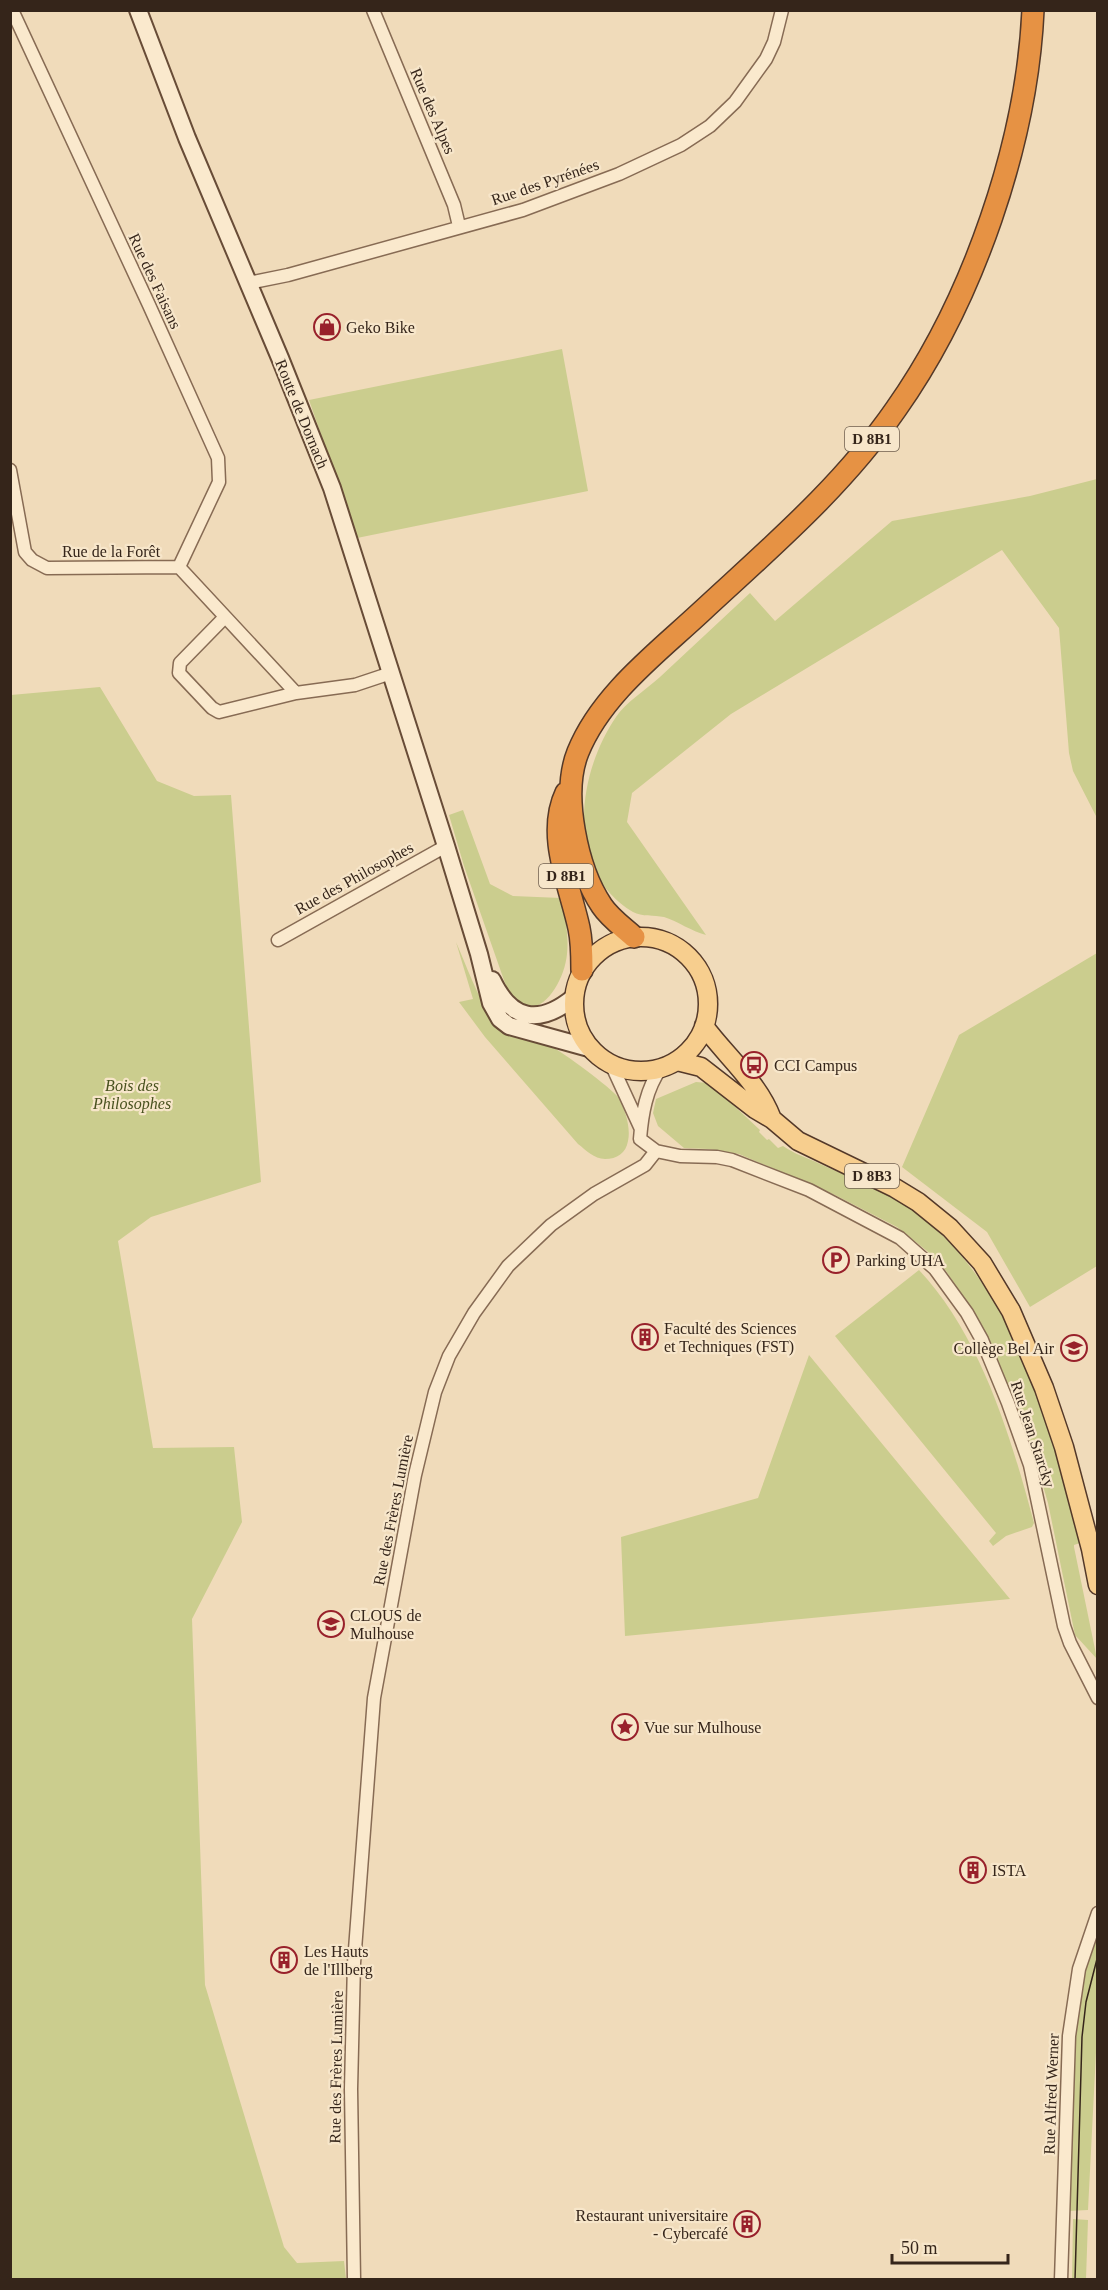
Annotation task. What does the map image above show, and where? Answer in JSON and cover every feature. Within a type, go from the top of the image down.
[{"type":"highway","name":"D 8B1","points":[[634,937],[602,908],[588,881],[574,831],[571,784],[572,769],[578,751],[600,713],[615,696],[643,666],[815,507],[896,410],[959,300],[992,215],[1011,153],[1023,95],[1034,10]]},
{"type":"highway","name":"D 8B1","points":[[571,784],[561,803],[558,825],[561,853],[579,928],[582,970]]},
{"type":"main road","name":"Route de Dornach","points":[[138,10],[187,138],[332,488],[479,954]]},
{"type":"main road","points":[[479,954],[491,1003],[500,1019],[509,1026],[589,1048],[612,1066],[643,1071],[669,1064],[698,1039],[704,1026],[708,999],[706,986],[696,966],[682,950],[651,937],[634,937],[614,942],[596,953],[582,970],[573,998],[576,1024],[589,1048]]},
{"type":"main road","points":[[479,954],[499,994],[510,1008],[519,1013],[529,1016],[550,1013],[573,998]]},
{"type":"main road","name":"D 8B3","points":[[704,1026],[757,1089],[772,1119]]},
{"type":"main road","name":"D 8B3","points":[[669,1064],[700,1067],[755,1109],[772,1119],[798,1141],[903,1192],[932,1212],[965,1243],[988,1272],[1011,1311],[1044,1388],[1064,1447],[1098,1585]]},
{"type":"street","name":"Rue des Faisans","points":[[12,10],[218,458],[219,482],[179,567]]},
{"type":"street","name":"Rue des Alpes","points":[[373,10],[454,206],[459,226]]},
{"type":"street","name":"Rue des Pyrénées","points":[[248,284],[523,210],[619,174],[681,145],[710,126],[735,102],[774,42],[782,10]]},
{"type":"street","name":"Rue de la Forêt","points":[[10,470],[25,552],[32,561],[47,568],[179,567]]},
{"type":"street","points":[[179,567],[296,693]]},
{"type":"street","points":[[224,618],[180,663],[179,673],[212,708],[219,712],[296,693],[355,685],[391,673]]},
{"type":"street","name":"Rue des Philosophes","points":[[278,940],[446,846]]},
{"type":"street","points":[[640,1134],[647,1093],[652,1081],[669,1064]]},
{"type":"street","points":[[612,1066],[640,1134],[656,1151]]},
{"type":"street","name":"Rue Jean Starcky","points":[[656,1151],[680,1156],[717,1157],[749,1165],[809,1190],[900,1238],[922,1256],[949,1287],[982,1340],[1008,1403],[1030,1465],[1064,1626],[1070,1643],[1098,1698]]},
{"type":"street","name":"Rue des Frères Lumière","points":[[354,2280],[351,2089],[354,1963],[374,1698],[415,1475],[435,1392],[454,1348],[474,1313],[508,1266],[551,1225],[594,1194],[645,1165],[656,1151]]},
{"type":"street","name":"Rue Alfred Werner","points":[[1060,2280],[1066,2096],[1073,2001],[1082,1958],[1098,1913]]},
{"type":"green space","points":[[562,349],[588,491],[357,538],[309,400]]},
{"type":"green space","points":[[1097,479],[1097,818],[1073,771],[1069,753],[1059,628],[1002,550],[731,714],[632,793],[627,822],[706,935],[664,917],[637,914],[611,894],[596,872],[587,847],[584,820],[586,793],[592,766],[603,740],[616,717],[625,707],[750,593],[775,621],[892,521],[1030,496]]},
{"type":"green space","name":"Bois des Philosophes","points":[[100,687],[157,781],[194,796],[231,795],[261,1182],[151,1217],[118,1241],[153,1448],[234,1447],[242,1522],[192,1619],[205,1985],[284,2247],[297,2263],[344,2261],[346,2279],[11,2279],[11,695]]},
{"type":"green space","points":[[463,810],[490,884],[513,896],[561,898],[567,940],[565,967],[553,992],[545,1001],[535,1006],[526,1006],[516,1000],[506,986],[464,866],[449,815]]},
{"type":"green space","points":[[456,942],[482,1002],[504,1031],[515,1037],[558,1050],[618,1097],[625,1112],[629,1130],[627,1145],[620,1154],[613,1158],[601,1159],[590,1154],[578,1144],[485,1037],[459,1002],[473,999]]},
{"type":"green space","points":[[1097,953],[1097,1266],[1030,1307],[987,1232],[902,1167],[959,1035]]},
{"type":"green space","points":[[696,1082],[708,1083],[716,1089],[778,1148],[783,1146],[796,1154],[875,1188],[906,1206],[943,1236],[975,1272],[1001,1313],[1022,1357],[1055,1451],[1080,1543],[1074,1547],[1097,1659],[1075,1635],[1048,1503],[1018,1409],[981,1324],[946,1271],[927,1251],[897,1227],[835,1195],[739,1154],[684,1148],[658,1126],[653,1113],[656,1099]]},
{"type":"green space","points":[[919,1270],[941,1296],[977,1356],[1004,1423],[1034,1523],[1032,1527],[1006,1536],[993,1546],[989,1541],[996,1533],[835,1336]]},
{"type":"green space","points":[[809,1355],[1010,1599],[625,1636],[621,1537],[758,1498]]},
{"type":"green space","points":[[1097,1929],[1098,2013],[1088,2210],[1068,2211],[1071,2104],[1076,2033],[1087,1963]]},
{"type":"green space","points":[[1073,2219],[1088,2220],[1086,2279],[1072,2279]]},
{"type":"tram line","points":[[1075,2280],[1082,2037],[1086,2002],[1098,1955]]},
{"type":"place","name":"Geko Bike","points":[[327,327]]},
{"type":"place","name":"CCI Campus","points":[[754,1065]]},
{"type":"place","name":"Parking UHA","points":[[836,1260]]},
{"type":"place","name":"Faculté des Sciences et Techniques (FST)","points":[[645,1337]]},
{"type":"place","name":"Collège Bel Air","points":[[1074,1348]]},
{"type":"place","name":"CLOUS de Mulhouse","points":[[331,1624]]},
{"type":"place","name":"Vue sur Mulhouse","points":[[625,1727]]},
{"type":"place","name":"ISTA","points":[[973,1870]]},
{"type":"place","name":"Les Hauts de l'Illberg","points":[[284,1960]]},
{"type":"place","name":"Restaurant universitaire - Cybercafé","points":[[747,2224]]}]
